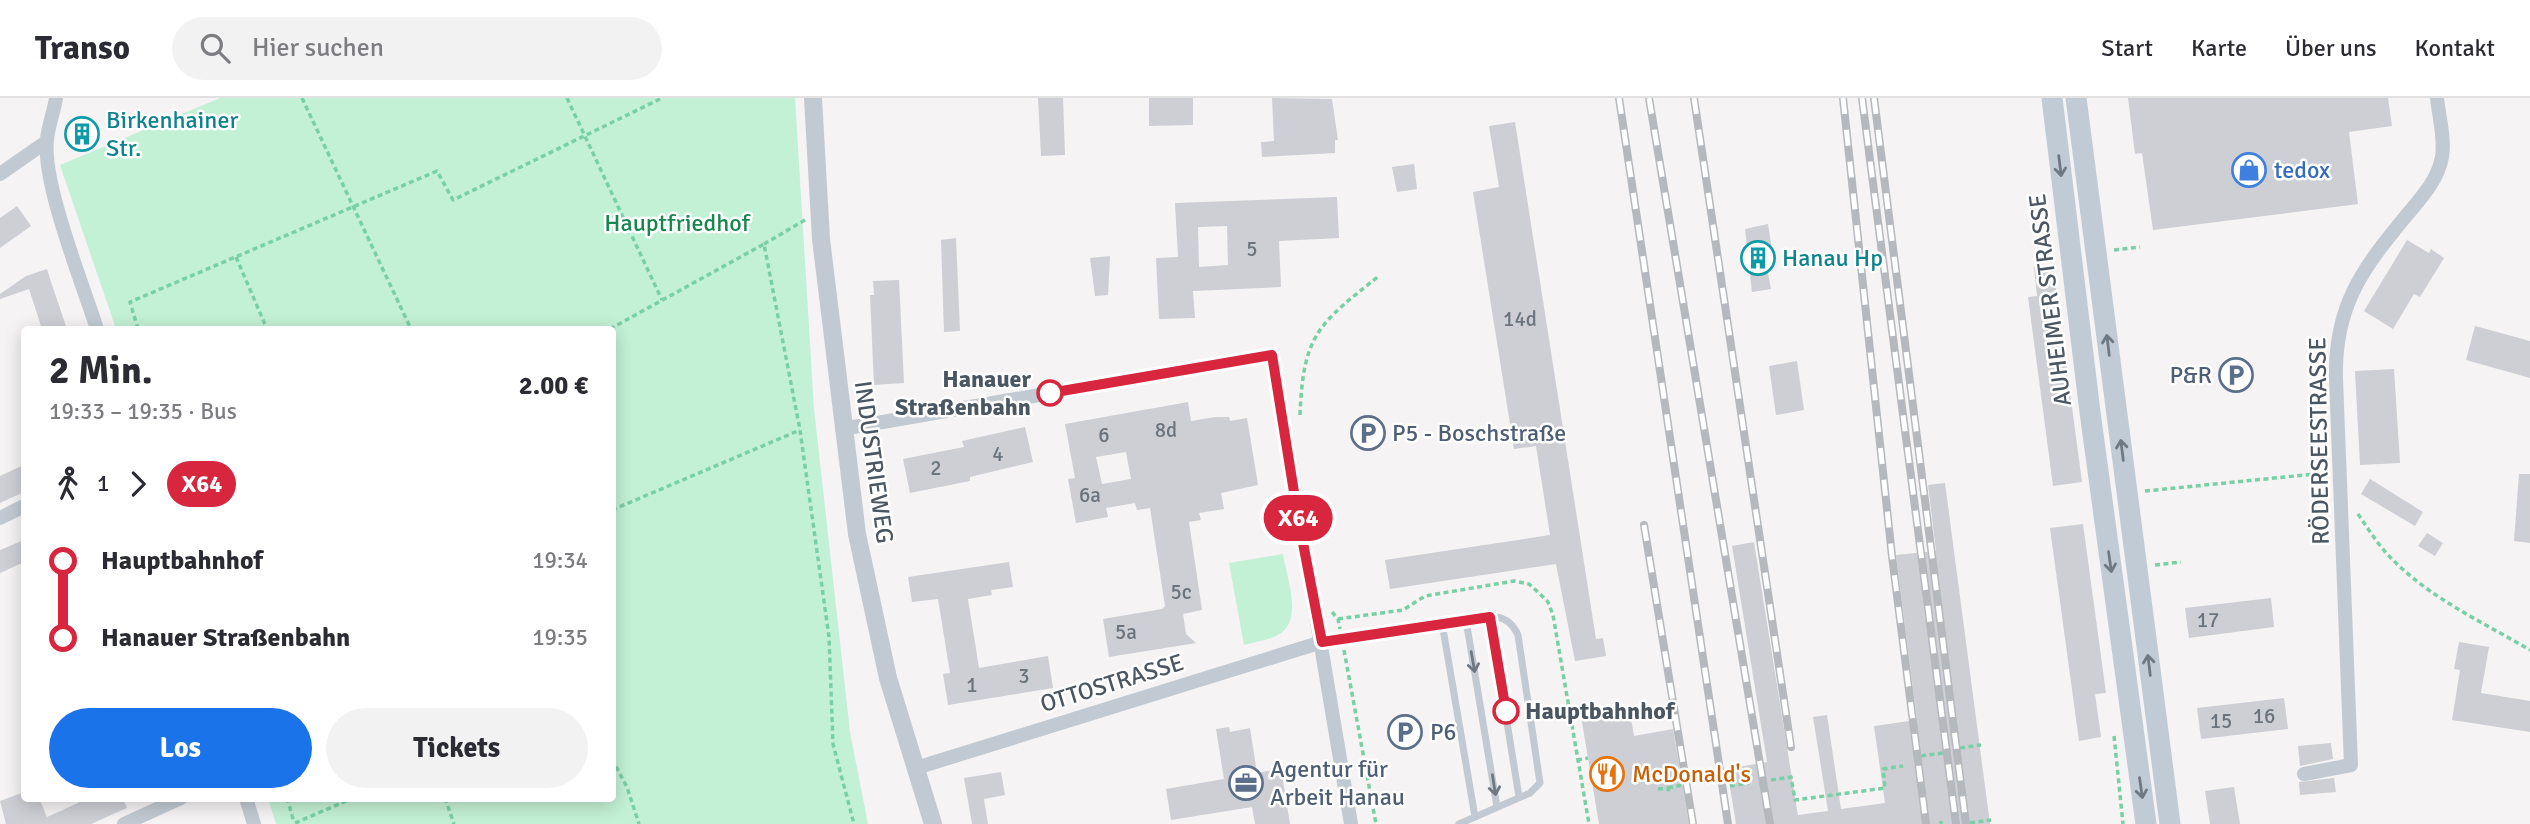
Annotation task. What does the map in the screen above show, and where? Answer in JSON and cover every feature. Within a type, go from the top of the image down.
[{"type":"main road","name":"AUHEIMER STRASSE","points":[[2052,98],[2101,495],[2146,824]]},
{"type":"main road","points":[[2076,98],[2170,824]]},
{"type":"street","points":[[56,98],[47,142],[58,206],[96,326]]},
{"type":"street","name":"INDUSTRIEWEG","points":[[814,98],[819,212],[842,429],[857,534],[873,618],[933,824]]},
{"type":"street","name":"RÖDERSEESTRASSE","points":[[2304,774],[2351,765],[2335,349],[2343,312],[2367,265],[2437,174],[2442,148],[2437,98]]},
{"type":"street","points":[[0,174],[47,142]]},
{"type":"street","points":[[842,429],[1272,355],[1351,824]]},
{"type":"street","points":[[2101,495],[2127,493]]},
{"type":"street","points":[[0,518],[21,508]]},
{"type":"street","name":"OTTOSTRASSE","points":[[916,768],[1322,642]]},
{"type":"street","points":[[124,824],[172,802]]},
{"type":"street","points":[[247,802],[254,824]]},
{"type":"lane","points":[[1322,642],[1490,617],[1507,621],[1518,635],[1541,773],[1537,788],[1459,824]]},
{"type":"lane","points":[[1490,617],[1518,797]]},
{"type":"lane","points":[[1466,620],[1497,807]]},
{"type":"lane","points":[[1442,623],[1475,817]]},
{"type":"path","points":[[302,98],[351,207],[410,326]]},
{"type":"path","points":[[567,98],[662,300]]},
{"type":"path","points":[[137,326],[130,302],[437,171],[453,200],[662,98]]},
{"type":"path","points":[[615,326],[819,212]]},
{"type":"path","points":[[764,244],[800,430],[829,637],[833,744],[854,824]]},
{"type":"path","points":[[2096,252],[2140,247]]},
{"type":"path","points":[[236,257],[266,326]]},
{"type":"path","points":[[1299,427],[1302,372],[1310,345],[1319,328],[1335,311],[1379,276]]},
{"type":"path","points":[[616,508],[800,430]]},
{"type":"path","points":[[2127,493],[2324,472],[2341,478],[2357,514],[2394,561],[2446,601],[2530,650]]},
{"type":"path","points":[[2146,566],[2181,562]]},
{"type":"path","points":[[1329,609],[1338,619],[1376,824]]},
{"type":"path","points":[[1338,619],[1403,610]]},
{"type":"path","points":[[2112,742],[2123,824]]},
{"type":"path","points":[[1960,748],[1970,749],[1981,745]]},
{"type":"path","points":[[1921,756],[1943,753]]},
{"type":"path","points":[[1577,760],[1588,758]]},
{"type":"path","points":[[616,766],[627,787],[639,824]]},
{"type":"path","points":[[1771,780],[1791,777],[1795,800],[1885,788],[1883,769],[1903,766]]},
{"type":"path","points":[[1891,768],[1892,774]]},
{"type":"path","points":[[1780,778],[1781,786]]},
{"type":"path","points":[[1730,786],[1749,783]]},
{"type":"path","points":[[1658,789],[1669,790],[1682,785]]},
{"type":"path","points":[[1740,785],[1741,791]]},
{"type":"path","points":[[288,802],[295,823],[344,802]]},
{"type":"path","points":[[446,802],[454,824]]},
{"type":"path","points":[[1979,815],[1980,822]]},
{"type":"path","points":[[1970,823],[1991,820]]},
{"type":"green space","name":"Hauptfriedhof","points":[[220,98],[795,98],[814,409],[850,732],[868,824],[276,824],[269,802],[616,802],[616,326],[115,326],[60,165]]},
{"type":"green space","points":[[1283,554],[1292,607],[1288,626],[1273,637],[1244,645],[1229,563]]},
{"type":"building","points":[[1038,98],[1063,98],[1065,155],[1041,156]]},
{"type":"building","points":[[1149,98],[1193,98],[1193,125],[1149,126]]},
{"type":"building","points":[[1272,98],[1332,99],[1338,140],[1335,140],[1335,153],[1262,157],[1261,142],[1274,141]]},
{"type":"building","name":"tedox","points":[[2128,98],[2388,98],[2392,126],[2349,132],[2358,204],[2153,230],[2142,153],[2135,154]]},
{"type":"building","points":[[1515,122],[1596,639],[1603,638],[1606,656],[1575,661],[1556,564],[1390,589],[1385,560],[1550,535],[1536,446],[1514,449],[1473,192],[1499,187],[1489,126]]},
{"type":"building","points":[[1414,164],[1417,189],[1397,192],[1392,167]]},
{"type":"building","points":[[1337,197],[1339,238],[1279,241],[1281,287],[1193,291],[1195,318],[1159,319],[1156,258],[1178,257],[1175,203]],"holes":[[[1227,226],[1228,265],[1199,267],[1198,227]]]},
{"type":"building","points":[[17,206],[31,226],[0,248],[0,218]]},
{"type":"building","name":"Hanau Hp","points":[[1768,224],[1773,256],[1765,257],[1771,289],[1752,292],[1745,229]]},
{"type":"building","points":[[956,238],[960,331],[944,332],[941,240]]},
{"type":"building","points":[[2407,240],[2429,253],[2431,249],[2444,258],[2420,297],[2414,294],[2393,329],[2364,311]]},
{"type":"building","points":[[1110,256],[1108,295],[1095,296],[1090,258]]},
{"type":"building","points":[[2053,265],[2082,482],[2053,486],[2028,297],[2037,296],[2034,267]]},
{"type":"building","points":[[47,269],[66,326],[41,326],[29,289],[0,299],[0,294],[26,276]]},
{"type":"building","points":[[899,280],[904,383],[874,385],[870,295],[874,295],[873,281]]},
{"type":"building","points":[[2475,326],[2530,341],[2530,378],[2466,360]]},
{"type":"building","points":[[1797,361],[1804,410],[1776,415],[1769,366]]},
{"type":"building","points":[[2394,369],[2400,463],[2360,465],[2355,371]]},
{"type":"building","points":[[1188,402],[1191,421],[1215,417],[1229,417],[1230,421],[1247,418],[1258,485],[1221,493],[1224,509],[1199,513],[1201,520],[1189,522],[1202,610],[1183,614],[1186,634],[1196,643],[1109,657],[1103,619],[1162,609],[1165,606],[1150,508],[1137,510],[1135,503],[1106,508],[1108,517],[1076,523],[1068,479],[1075,478],[1065,424]],"holes":[[[1126,452],[1131,479],[1102,484],[1096,457]]]},
{"type":"building","points":[[1025,427],[1033,462],[970,477],[970,481],[910,493],[903,459],[964,447],[962,441]]},
{"type":"building","points":[[21,466],[21,493],[0,503],[0,476]]},
{"type":"building","points":[[2519,474],[2530,474],[2530,543],[2514,541]]},
{"type":"building","points":[[2370,479],[2423,512],[2415,526],[2361,494]]},
{"type":"building","points":[[1945,483],[1990,824],[1736,824],[1727,769],[1767,762],[1732,546],[1754,542],[1799,822],[1798,815],[1828,811],[1813,717],[1827,715],[1841,809],[1885,803],[1874,726],[1917,720],[1896,555],[1936,551],[1928,485]]},
{"type":"building","points":[[2083,524],[2106,693],[2095,694],[2101,737],[2079,741],[2050,528]]},
{"type":"building","points":[[2427,533],[2443,543],[2435,556],[2418,546]]},
{"type":"building","points":[[21,541],[21,563],[0,573],[0,550]]},
{"type":"building","points":[[1009,562],[1013,587],[991,590],[992,595],[968,599],[979,668],[1048,656],[1053,688],[948,705],[943,674],[950,673],[938,599],[912,602],[908,577]]},
{"type":"building","points":[[2271,598],[2274,627],[2189,638],[2185,608]]},
{"type":"building","points":[[2459,642],[2489,647],[2481,693],[2530,701],[2530,732],[2452,720],[2460,670],[2454,669]]},
{"type":"building","points":[[2284,698],[2288,729],[2201,739],[2197,708]]},
{"type":"building","points":[[1629,707],[1634,736],[1673,729],[1689,824],[1599,824],[1581,716]]},
{"type":"building","points":[[1229,727],[1230,732],[1250,728],[1257,773],[1281,768],[1290,824],[1255,824],[1252,807],[1171,820],[1166,789],[1224,779],[1216,729]]},
{"type":"building","points":[[2331,743],[2333,759],[2300,766],[2298,746]]},
{"type":"building","points":[[1001,772],[1005,795],[984,799],[988,824],[972,824],[964,778]]},
{"type":"building","points":[[2334,778],[2336,792],[2300,795],[2299,782]]},
{"type":"building","points":[[2234,787],[2240,824],[2210,824],[2205,791]]},
{"type":"building","points":[[21,793],[21,802],[41,802],[47,817],[80,802],[125,802],[127,808],[91,824],[6,824],[0,801]]},
{"type":"railway","points":[[1619,98],[1728,824]]},
{"type":"railway","points":[[1649,98],[1770,824]]},
{"type":"railway","points":[[1694,98],[1791,747]]},
{"type":"railway","points":[[1843,98],[1892,556],[1926,824]]},
{"type":"railway","points":[[1862,98],[1956,824]]},
{"type":"railway","points":[[1874,98],[1966,824]]},
{"type":"railway","points":[[1644,525],[1693,824]]},
{"type":"bus line","name":"X64","points":[[1050,393],[1272,355],[1298,517],[1322,642],[1361,634],[1490,617],[1506,711]]},
{"type":"place","name":"Birkenhainer Str.","points":[[82,134]]},
{"type":"place","name":"tedox","points":[[2249,170]]},
{"type":"place","name":"Hanau Hp","points":[[1758,258]]},
{"type":"place","name":"P&R","points":[[2236,375]]},
{"type":"place","name":"Hanauer Straßenbahn","points":[[1050,393]]},
{"type":"place","name":"P5 - Boschstraße","points":[[1368,433]]},
{"type":"place","name":"Hauptbahnhof","points":[[1506,711]]},
{"type":"place","name":"P6","points":[[1405,732]]},
{"type":"place","name":"McDonald's","points":[[1607,774]]},
{"type":"place","name":"Agentur für Arbeit Hanau","points":[[1246,783]]}]
